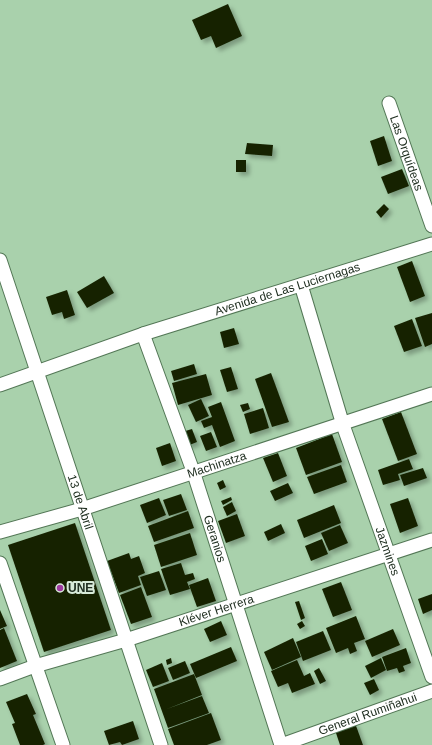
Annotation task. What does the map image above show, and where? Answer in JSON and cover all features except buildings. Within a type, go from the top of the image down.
[{"type":"street","name":"Las Orquídeas","points":[[389,103],[432,226]]},
{"type":"street","name":"Avenida de Las Luciernagas","points":[[0,386],[143,334],[432,244]]},
{"type":"street","name":"13 de Abril","points":[[0,260],[161,745]]},
{"type":"street","name":"Jazmines","points":[[301,285],[343,425],[390,554],[432,677]]},
{"type":"street","name":"Geranios","points":[[143,334],[193,472],[234,604],[281,745]]},
{"type":"street","name":"Machinatza","points":[[0,532],[82,509],[193,472],[343,425],[432,394]]},
{"type":"street","name":"Kléver Herrera","points":[[0,679],[35,666],[126,640],[432,540]]},
{"type":"street","points":[[0,562],[62,745]]},
{"type":"street","name":"General Rumiñahui","points":[[281,745],[432,691]]},
{"type":"place","name":"UNE","points":[[60,588]]}]
